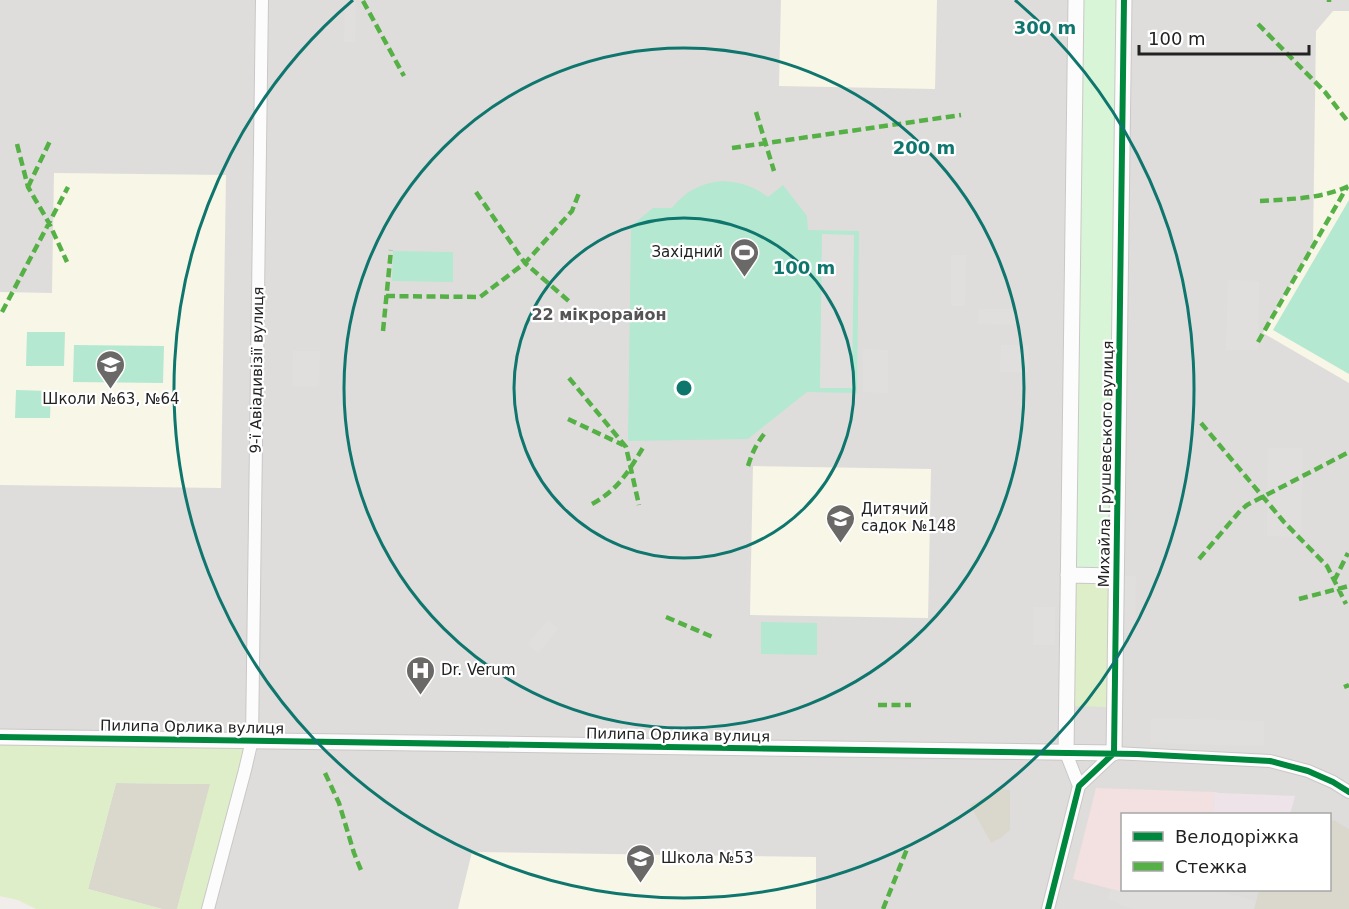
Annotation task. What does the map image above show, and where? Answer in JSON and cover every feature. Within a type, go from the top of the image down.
[{"type":"street","name":"9-ї Авіадивізії вулиця","points":[[208,909],[252,740],[262,0]]},
{"type":"street","points":[[1076,0],[1066,753],[1079,786]]},
{"type":"street","name":"Михайла Грушевського вулиця","points":[[1114,753],[1124,0]]},
{"type":"street","points":[[1068,575],[1116,576]]},
{"type":"street","name":"Пилипа Орлика вулиця","points":[[0,737],[1114,753],[1258,759],[1308,771],[1349,792]]},
{"type":"street","points":[[1048,909],[1079,786],[1114,753]]},
{"type":"shaded area","points":[[0,0],[1349,0],[1349,786],[1310,766],[1271,755],[1119,748],[0,731]]},
{"type":"shaded area","points":[[781,0],[937,0],[935,89],[779,86]]},
{"type":"shaded area","points":[[345,2],[356,2],[355,42],[344,42]]},
{"type":"shaded area","points":[[1333,11],[1349,11],[1349,383],[1263,333],[1313,246],[1316,31]]},
{"type":"shaded area","name":"Школи №63, №64","points":[[54,173],[226,175],[221,488],[0,485],[0,292],[52,293]]},
{"type":"shaded area","points":[[822,234],[854,235],[852,388],[820,388]]},
{"type":"shaded area","points":[[951,255],[966,255],[965,306],[951,306]]},
{"type":"shaded area","points":[[1228,280],[1259,281],[1258,350],[1226,350]]},
{"type":"shaded area","points":[[979,309],[1019,309],[1019,325],[978,324]]},
{"type":"shaded area","points":[[1001,345],[1029,345],[1028,372],[1000,372]]},
{"type":"shaded area","points":[[863,349],[888,350],[888,393],[863,392]]},
{"type":"shaded area","points":[[293,351],[320,351],[319,387],[292,386]]},
{"type":"shaded area","points":[[1268,448],[1303,448],[1301,537],[1267,536]]},
{"type":"shaded area","name":"Дитячий садок №148","points":[[753,466],[931,469],[928,618],[750,615]]},
{"type":"shaded area","points":[[1116,576],[1136,576],[1135,633],[1116,633]]},
{"type":"shaded area","points":[[1034,607],[1055,607],[1055,645],[1033,645]]},
{"type":"shaded area","points":[[548,620],[558,629],[538,653],[528,644]]},
{"type":"shaded area","points":[[1151,718],[1264,721],[1264,746],[1150,743]]},
{"type":"shaded area","points":[[258,746],[1117,758],[1257,764],[1282,768],[1318,781],[1349,798],[1349,909],[213,909]]},
{"type":"shaded area","points":[[116,783],[211,784],[177,909],[162,909],[88,889]]},
{"type":"shaded area","points":[[1096,788],[1214,792],[1213,813],[1121,813],[1121,891],[1123,892],[1073,879]]},
{"type":"shaded area","points":[[1000,789],[1010,790],[1010,830],[991,843],[970,805]]},
{"type":"shaded area","points":[[1214,792],[1295,796],[1290,813],[1213,813]]},
{"type":"shaded area","points":[[1334,820],[1349,829],[1349,909],[1254,909],[1259,891],[1331,891],[1331,822]]},
{"type":"shaded area","name":"Школа №53","points":[[472,852],[816,857],[816,909],[458,909]]},
{"type":"shaded area","points":[[1111,889],[1123,892],[1216,891],[1256,901],[1254,909],[1134,909],[1108,899]]},
{"type":"green space","points":[[1081,0],[1119,0],[1111,570],[1073,570]]},
{"type":"green space","name":"Західний","points":[[722,181],[746,185],[768,197],[783,185],[807,216],[808,230],[859,231],[857,393],[807,392],[748,439],[628,441],[631,226],[653,208],[672,208],[694,189]]},
{"type":"green space","points":[[1349,200],[1349,374],[1273,330]]},
{"type":"green space","points":[[393,251],[453,252],[453,282],[392,281]]},
{"type":"green space","points":[[27,332],[65,332],[64,366],[26,366]]},
{"type":"green space","points":[[74,345],[164,346],[163,383],[73,382]]},
{"type":"green space","points":[[16,390],[51,391],[50,418],[15,418]]},
{"type":"green space","points":[[1073,582],[1111,582],[1109,707],[1072,706]]},
{"type":"green space","points":[[761,622],[817,623],[817,655],[761,654]]},
{"type":"green space","points":[[0,744],[245,747],[202,909],[177,909],[210,784],[116,783],[88,889],[162,909],[36,909],[18,900],[0,896]]},
{"type":"marked path","points":[[363,1],[404,76]]},
{"type":"marked path","points":[[1258,24],[1325,92],[1349,123]]},
{"type":"marked path","points":[[756,112],[774,171]]},
{"type":"marked path","points":[[732,148],[961,115]]},
{"type":"marked path","points":[[28,187],[50,141]]},
{"type":"marked path","points":[[17,144],[28,187],[49,223],[67,262]]},
{"type":"marked path","points":[[1260,201],[1316,196],[1349,186]]},
{"type":"marked path","points":[[2,312],[68,187]]},
{"type":"marked path","points":[[1258,342],[1347,187]]},
{"type":"marked path","points":[[476,192],[525,263],[571,303]]},
{"type":"marked path","points":[[386,296],[480,297],[525,263],[572,211],[579,193]]},
{"type":"marked path","points":[[383,331],[391,250]]},
{"type":"marked path","points":[[569,378],[626,447],[639,505]]},
{"type":"marked path","points":[[568,419],[623,445]]},
{"type":"marked path","points":[[1201,423],[1284,522],[1327,566],[1346,604]]},
{"type":"marked path","points":[[748,466],[765,433]]},
{"type":"marked path","points":[[592,504],[616,486],[628,472],[644,446]]},
{"type":"marked path","points":[[1199,559],[1247,505],[1349,452]]},
{"type":"marked path","points":[[1334,581],[1348,553]]},
{"type":"marked path","points":[[1299,599],[1349,586]]},
{"type":"marked path","points":[[666,617],[715,638]]},
{"type":"marked path","points":[[1344,687],[1349,685]]},
{"type":"marked path","points":[[878,705],[911,705]]},
{"type":"marked path","points":[[325,773],[339,803],[361,870]]},
{"type":"marked path","points":[[883,909],[907,849]]},
{"type":"cycle path","points":[[1048,909],[1079,786],[1114,753],[1124,0]]},
{"type":"cycle path","points":[[0,737],[1137,754],[1270,761],[1308,771],[1349,792]]},
{"type":"place","name":"Західний","points":[[744,278]]},
{"type":"place","name":"Школи №63, №64","points":[[111,390]]},
{"type":"place","name":"Дитячий садок №148","points":[[840,544]]},
{"type":"place","name":"Dr. Verum","points":[[420,696]]},
{"type":"place","name":"Школа №53","points":[[640,884]]},
{"type":"district","name":"22 мікрорайон","points":[[599,314]]}]
